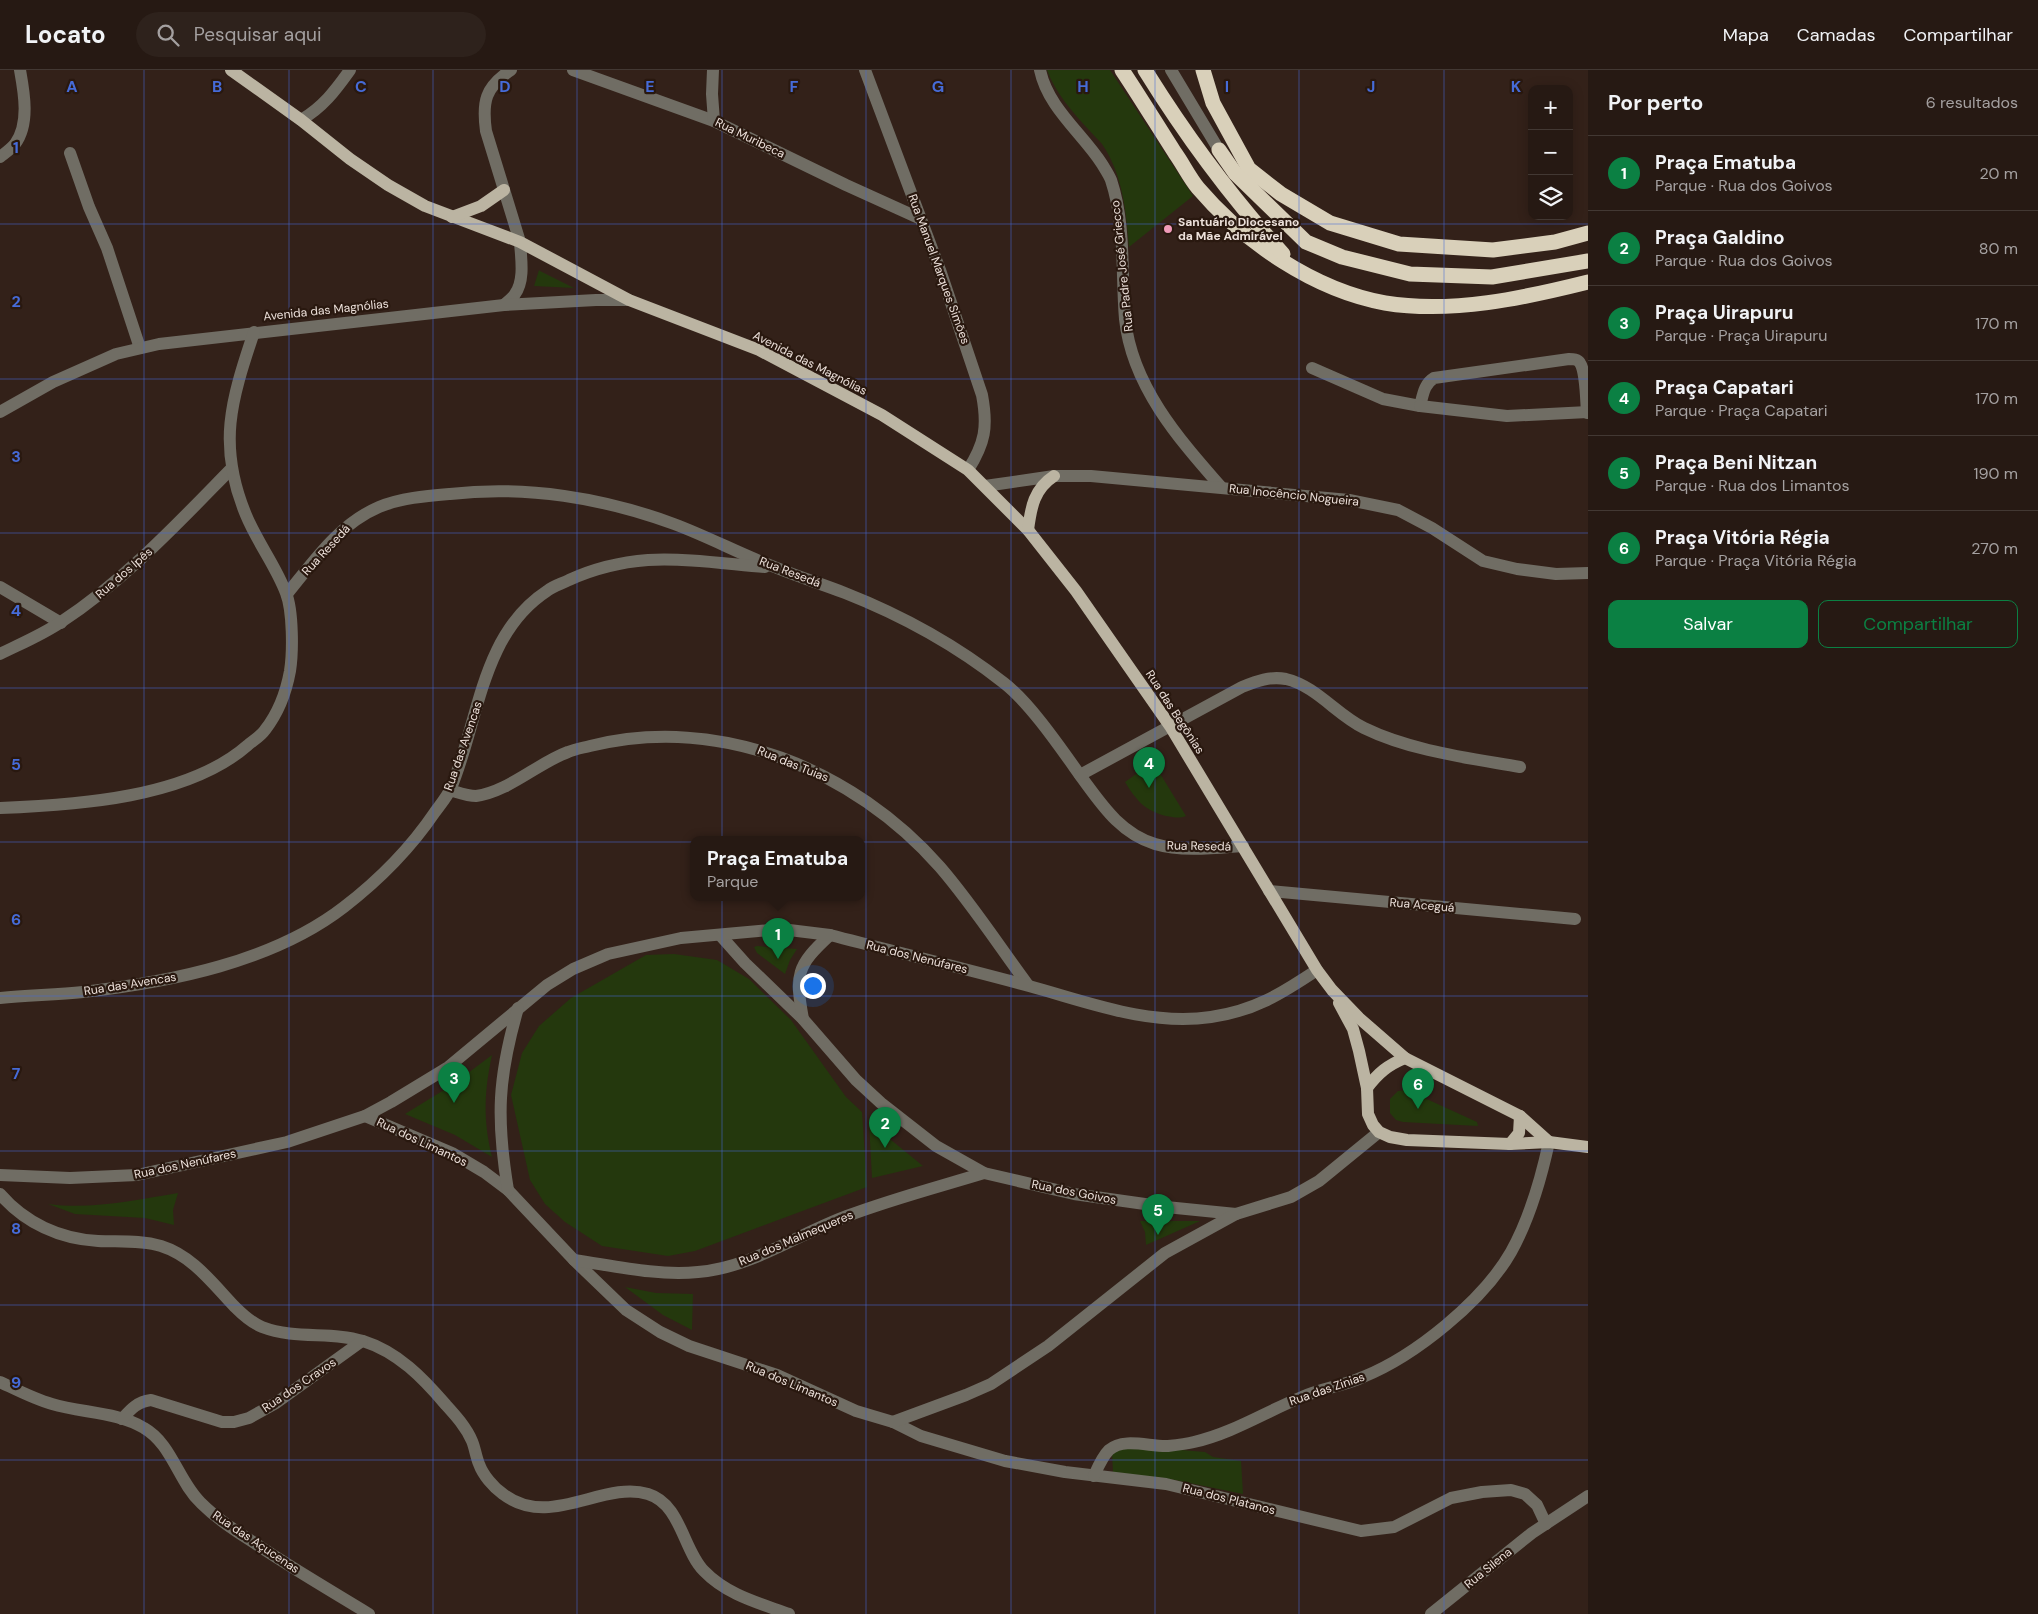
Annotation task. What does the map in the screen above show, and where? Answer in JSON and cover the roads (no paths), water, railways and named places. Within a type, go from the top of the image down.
[{"type":"highway","points":[[1122,70],[1197,186],[1234,226],[1280,260],[1336,288],[1385,303],[1427,306],[1477,304],[1552,291],[1588,282]]},
{"type":"highway","points":[[1145,70],[1212,170],[1296,268]]},
{"type":"highway","points":[[1204,70],[1213,103],[1249,169]]},
{"type":"highway","points":[[1219,150],[1249,169],[1282,194],[1330,223],[1399,244],[1493,250],[1555,242],[1588,233]]},
{"type":"highway","points":[[1219,150],[1235,173],[1306,242],[1342,257],[1410,274],[1492,277],[1588,262]]},
{"type":"main road","name":"Avenida das Magnólias","points":[[231,70],[301,120],[350,159],[388,185],[425,206],[520,242],[629,300],[758,350],[882,415],[968,470]]},
{"type":"main road","points":[[452,217],[481,206],[504,190]]},
{"type":"main road","name":"Rua das Begônias","points":[[968,470],[1028,530],[1076,591],[1170,726],[1317,970],[1332,990],[1353,1029],[1366,1088],[1368,1114],[1379,1132]]},
{"type":"main road","points":[[1028,530],[1031,509],[1042,484],[1054,476]]},
{"type":"main road","name":"Rua das Begônias","points":[[1332,990],[1380,1037],[1405,1058],[1520,1116],[1549,1142]]},
{"type":"main road","points":[[1366,1088],[1381,1070],[1405,1058]]},
{"type":"main road","points":[[1510,1144],[1519,1133],[1520,1116]]},
{"type":"main road","points":[[1379,1132],[1390,1137],[1407,1140],[1510,1144],[1549,1142],[1588,1147]]},
{"type":"street","points":[[0,157],[15,144],[21,132],[24,113],[20,70]]},
{"type":"street","points":[[301,120],[316,111],[330,99],[350,70]]},
{"type":"street","points":[[504,305],[516,294],[520,283],[522,270],[520,242],[486,131],[484,115],[485,100],[491,87],[511,70]]},
{"type":"street","name":"Rua Muribeca","points":[[573,70],[714,121],[846,186],[921,219]]},
{"type":"street","points":[[714,70],[712,94],[714,121]]},
{"type":"street","name":"Rua Manuel Marques Simões","points":[[865,70],[921,219],[982,395],[986,414],[984,435],[980,451],[968,470]]},
{"type":"street","name":"Rua Padre José Griecco","points":[[1040,70],[1052,99],[1068,123],[1095,154],[1111,179],[1118,209],[1126,320],[1132,356],[1143,384],[1170,425],[1221,487]]},
{"type":"street","points":[[1172,70],[1219,150]]},
{"type":"street","points":[[70,153],[107,248],[140,348]]},
{"type":"street","name":"Avenida das Magnólias","points":[[0,808],[91,801],[138,793],[203,775],[228,762],[264,731],[279,708],[291,662],[291,628],[287,594],[246,516],[231,469],[228,442],[230,414],[240,374],[254,332],[504,305],[629,300]]},
{"type":"street","points":[[0,412],[53,382],[116,354],[159,344],[254,332]]},
{"type":"street","points":[[1312,368],[1383,399],[1420,406],[1507,416],[1587,412],[1581,364],[1576,359],[1434,378],[1429,380],[1425,388],[1420,406]]},
{"type":"street","name":"Rua dos Ipês","points":[[0,654],[61,622],[94,599],[143,558],[231,469]]},
{"type":"street","name":"Rua Inocêncio Nogueira","points":[[985,486],[1054,476],[1117,477],[1349,500],[1398,510],[1432,528],[1483,561],[1517,569],[1556,574],[1588,573]]},
{"type":"street","name":"Rua Resedá","points":[[287,594],[324,548],[348,524],[380,507],[414,498],[468,491],[527,492],[593,500],[673,524],[776,568],[846,593],[900,617],[950,646],[1006,684],[1028,707],[1100,804],[1119,825],[1148,841],[1175,848],[1243,846]]},
{"type":"street","name":"Rua das Avencas","points":[[0,998],[80,992],[138,985],[206,970],[255,954],[294,936],[343,908],[388,868],[417,838],[450,790],[486,675],[498,645],[518,615],[547,590],[584,573],[614,565],[648,560],[678,560],[776,568]]},
{"type":"street","points":[[0,587],[61,622]]},
{"type":"street","points":[[1080,775],[1242,687],[1261,680],[1275,678],[1302,685],[1343,716],[1364,728],[1386,736],[1442,753],[1520,767]]},
{"type":"street","name":"Rua das Tuias","points":[[450,790],[475,796],[500,788],[567,752],[609,741],[653,737],[706,739],[754,748],[800,764],[837,782],[870,804],[905,833],[940,867],[1028,985]]},
{"type":"street","name":"Rua Aceguá","points":[[1269,891],[1575,920]]},
{"type":"street","name":"Rua dos Nenúfares","points":[[0,1175],[70,1178],[137,1176],[287,1142],[365,1116],[447,1068],[518,1008],[572,969],[608,954],[659,942],[780,929],[830,936],[1028,985],[1124,1012],[1154,1018],[1179,1019],[1232,1013],[1268,1001],[1317,970]]},
{"type":"street","name":"Rua dos Goivos","points":[[720,935],[745,963],[803,1019],[856,1080],[887,1108],[936,1146],[984,1173],[1074,1194],[1157,1206],[1236,1214],[1291,1197],[1319,1181],[1379,1132]]},
{"type":"street","points":[[803,1019],[798,993],[801,968],[811,952],[830,936]]},
{"type":"street","points":[[508,1190],[500,1140],[499,1110],[502,1074],[518,1008]]},
{"type":"street","name":"Rua dos Limantos","points":[[365,1116],[452,1153],[484,1172],[508,1190],[574,1260],[626,1310],[660,1332],[689,1346],[777,1375],[856,1411],[893,1422]]},
{"type":"street","name":"Rua das Zinias","points":[[1094,1476],[1103,1457],[1120,1444],[1168,1446],[1230,1432],[1284,1404],[1308,1394],[1363,1377],[1404,1356],[1448,1324],[1497,1273],[1511,1251],[1526,1221],[1543,1172],[1549,1142]]},
{"type":"street","name":"Rua dos Malmequeres","points":[[574,1260],[674,1273],[700,1272],[725,1267],[753,1258],[845,1217],[888,1201],[984,1173]]},
{"type":"street","points":[[0,1194],[12,1208],[26,1219],[55,1232],[75,1238],[97,1241],[131,1241],[154,1245],[183,1257],[204,1272],[244,1316],[259,1326],[277,1332],[362,1341],[408,1365],[462,1423],[472,1440],[479,1465],[487,1478],[499,1492],[511,1501],[533,1508],[555,1507],[620,1493],[637,1492],[651,1494],[667,1506],[701,1569],[716,1583],[735,1595],[790,1614]]},
{"type":"street","points":[[893,1422],[991,1384],[1048,1346],[1165,1253],[1236,1214]]},
{"type":"street","name":"Rua dos Cravos","points":[[122,1419],[132,1407],[142,1401],[152,1400],[222,1422],[234,1422],[249,1418],[276,1403],[362,1341]]},
{"type":"street","name":"Rua das Açucenas","points":[[0,1382],[24,1394],[52,1404],[122,1419],[143,1427],[155,1435],[167,1450],[188,1488],[200,1503],[229,1526],[369,1614]]},
{"type":"street","name":"Rua dos Platanos","points":[[893,1422],[921,1436],[1004,1461],[1094,1476],[1166,1484],[1361,1531],[1394,1527],[1451,1498],[1482,1492],[1511,1490],[1525,1494],[1537,1506],[1546,1524]]},
{"type":"street","name":"Rua Silena","points":[[1431,1614],[1532,1533],[1588,1496]]},
{"type":"place","name":"Santuário Diocesano da Mãe Admirável","points":[[1168,229]]},
{"type":"place","name":"Praça Capatari","points":[[1149,788]]},
{"type":"place","name":"Praça Ematuba","points":[[778,959]]},
{"type":"place","name":"Praça Uirapuru","points":[[454,1103]]},
{"type":"place","name":"Praça Vitória Régia","points":[[1418,1109]]},
{"type":"place","name":"Praça Galdino","points":[[885,1148]]},
{"type":"place","name":"Praça Beni Nitzan","points":[[1158,1235]]}]
